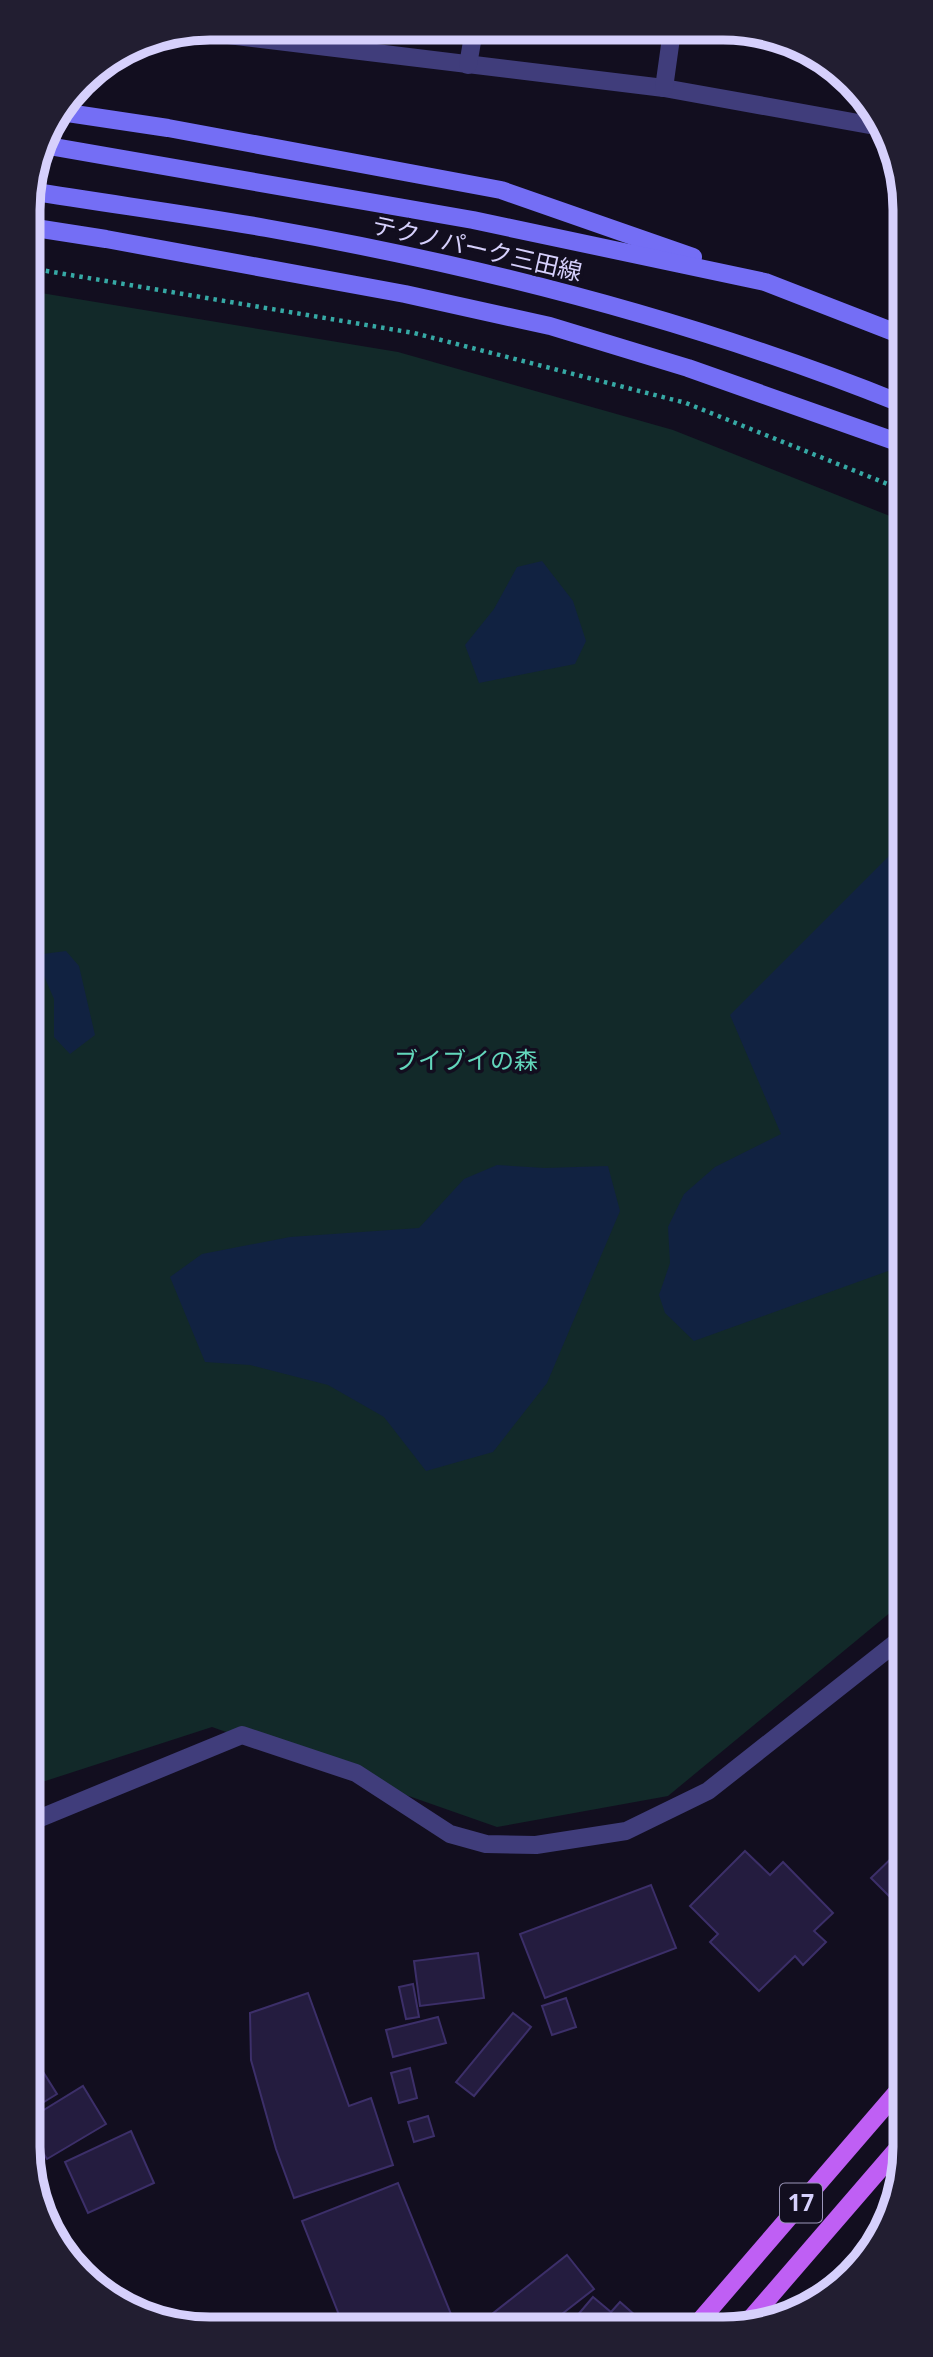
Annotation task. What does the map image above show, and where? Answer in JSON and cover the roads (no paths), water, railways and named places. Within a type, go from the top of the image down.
[{"type":"main road","points":[[71,113],[168,128],[501,190],[765,282]]},
{"type":"main road","name":"テクノパーク三田線","points":[[53,147],[473,220],[765,282],[893,332]]},
{"type":"main road","name":"テクノパーク三田線","points":[[42,193],[267,228],[468,270],[637,311],[835,377],[893,400]]},
{"type":"main road","points":[[41,230],[106,239],[405,294],[550,326],[688,368],[893,440]]},
{"type":"main road","name":"17","points":[[703,2317],[892,2098]]},
{"type":"main road","name":"17","points":[[756,2313],[892,2155]]},
{"type":"street","points":[[316,40],[468,65],[664,88],[869,124]]},
{"type":"street","points":[[468,65],[472,40]]},
{"type":"street","points":[[664,88],[670,40]]},
{"type":"street","points":[[40,1818],[242,1735],[356,1773],[450,1834],[486,1844],[536,1846],[626,1831],[708,1791],[892,1645]]},
{"type":"water","points":[[542,561],[573,601],[586,641],[575,664],[479,683],[465,645],[494,609],[517,567]]},
{"type":"water","points":[[893,853],[892,1269],[694,1341],[665,1313],[659,1295],[670,1263],[668,1227],[684,1194],[715,1167],[781,1134],[730,1015]]},
{"type":"water","points":[[66,951],[79,966],[95,1035],[70,1054],[54,1037],[54,999],[41,968],[41,954]]},
{"type":"water","points":[[497,1165],[545,1168],[608,1166],[620,1211],[547,1383],[493,1452],[426,1471],[384,1417],[328,1385],[250,1365],[205,1362],[170,1277],[202,1254],[290,1237],[419,1228],[464,1179]]},
{"type":"park label","name":"ブイブイの森","points":[[466,1061]]}]
